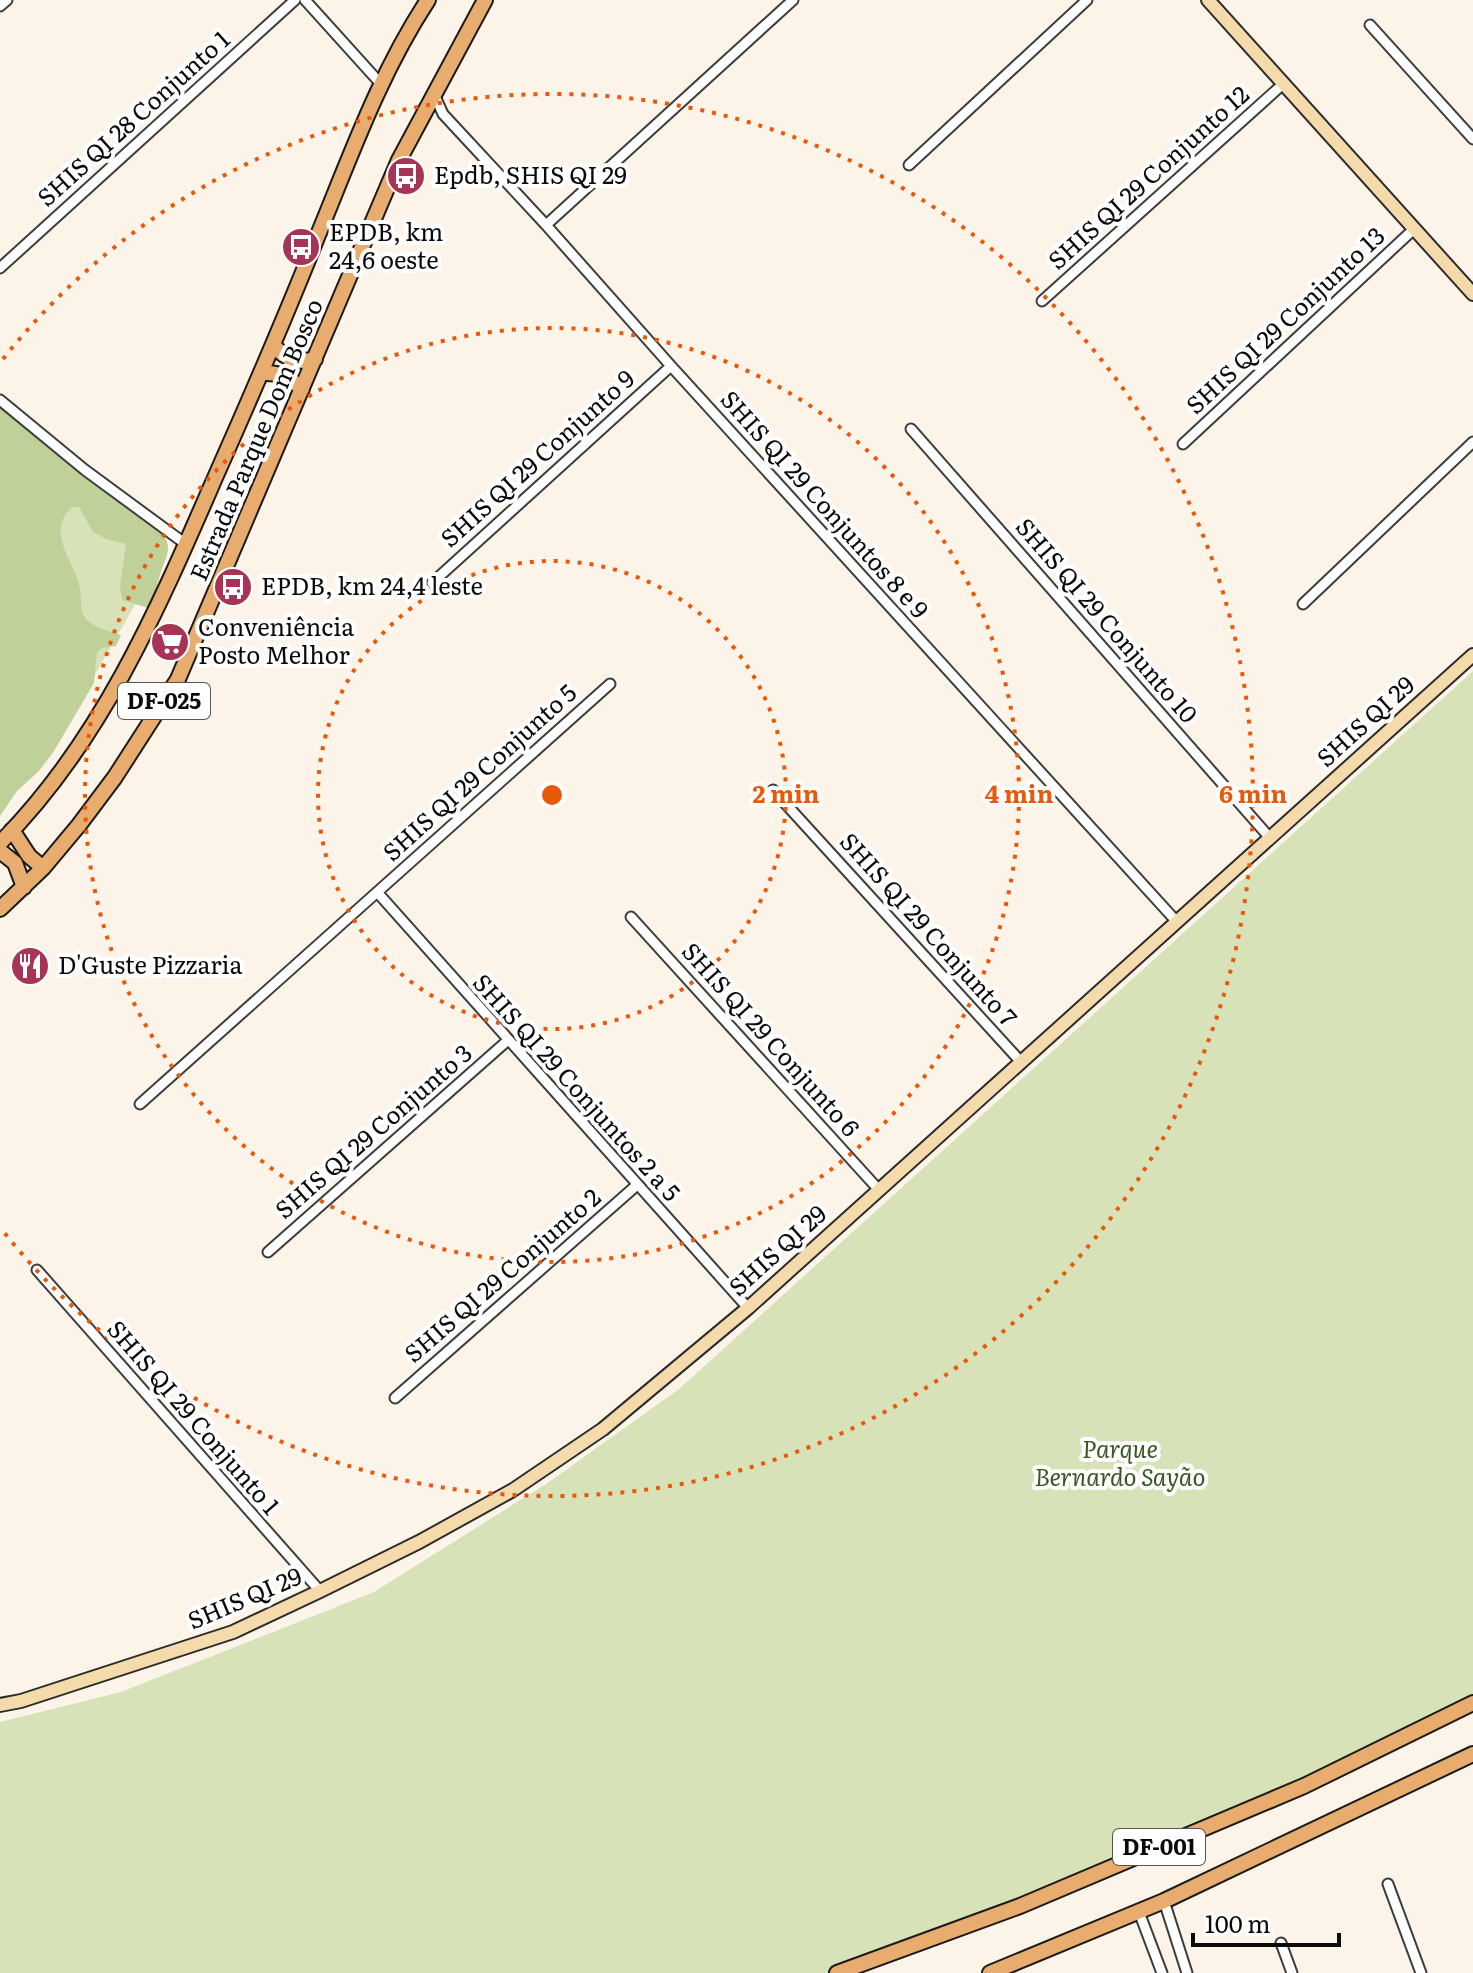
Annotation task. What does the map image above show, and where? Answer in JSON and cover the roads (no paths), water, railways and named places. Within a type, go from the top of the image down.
[{"type":"main road","name":"Estrada Parque Dom Bosco","points":[[0,843],[62,770],[96,720],[143,638],[274,346],[380,83],[428,0]]},
{"type":"main road","name":"Estrada Parque Dom Bosco","points":[[0,909],[43,868],[115,777],[178,679],[399,160],[485,0]]},
{"type":"main road","points":[[274,346],[284,356],[297,361],[315,359]]},
{"type":"main road","points":[[262,373],[275,372],[288,377],[302,389]]},
{"type":"main road","points":[[12,830],[29,856],[43,868]]},
{"type":"main road","points":[[0,851],[15,863],[24,887]]},
{"type":"main road","name":"DF-001","points":[[837,1973],[1020,1906],[1304,1786],[1473,1703]]},
{"type":"main road","name":"DF-001","points":[[990,1973],[1164,1901],[1473,1754]]},
{"type":"street","points":[[0,6],[7,0]]},
{"type":"street","name":"SHIS QI 28 Conjunto 1","points":[[0,268],[295,0]]},
{"type":"street","points":[[305,0],[380,83]]},
{"type":"street","points":[[546,225],[793,0]]},
{"type":"street","points":[[909,165],[1087,0]]},
{"type":"street","points":[[1208,0],[1473,294]]},
{"type":"street","points":[[1370,25],[1473,139]]},
{"type":"street","name":"SHIS QI 29 Conjunto 12","points":[[1042,301],[1283,84]]},
{"type":"street","name":"SHIS QI 29 Conjuntos 8 e 9","points":[[433,92],[443,114],[1177,922]]},
{"type":"street","points":[[424,111],[443,114]]},
{"type":"street","name":"SHIS QI 29 Conjunto 13","points":[[1183,444],[1415,228]]},
{"type":"street","name":"SHIS QI 29 Conjunto 9","points":[[432,583],[671,366]]},
{"type":"street","points":[[0,400],[85,470],[187,545]]},
{"type":"street","name":"SHIS QI 29 Conjunto 10","points":[[911,429],[1270,838]]},
{"type":"street","points":[[1303,604],[1473,442]]},
{"type":"street","name":"SHIS QI 29","points":[[0,1705],[151,1661],[233,1632],[419,1542],[513,1490],[603,1429],[748,1308],[1473,655]]},
{"type":"street","name":"SHIS QI 29 Conjunto 5","points":[[140,1104],[610,684]]},
{"type":"street","name":"SHIS QI 29 Conjunto 7","points":[[773,790],[1021,1062]]},
{"type":"street","name":"SHIS QI 29 Conjuntos 2 a 5","points":[[377,892],[748,1308]]},
{"type":"street","name":"SHIS QI 29 Conjunto 6","points":[[631,917],[879,1190]]},
{"type":"street","name":"SHIS QI 29 Conjunto 3","points":[[268,1252],[507,1041]]},
{"type":"street","name":"SHIS QI 29 Conjunto 2","points":[[395,1398],[637,1185]]},
{"type":"street","name":"SHIS QI 29 Conjunto 1","points":[[37,1270],[320,1591]]},
{"type":"street","points":[[1388,1884],[1421,1973]]},
{"type":"street","points":[[1164,1901],[1187,1973]]},
{"type":"street","points":[[1139,1912],[1162,1973]]},
{"type":"street","points":[[1281,1943],[1292,1973]]},
{"type":"place","name":"Epdb, SHIS QI 29","points":[[406,176]]},
{"type":"place","name":"EPDB, km 24,6 oeste","points":[[301,247]]},
{"type":"place","name":"EPDB, km 24,4 leste","points":[[233,587]]},
{"type":"place","name":"Conveniência Posto Melhor","points":[[170,642]]},
{"type":"place","name":"D'Guste Pizzaria","points":[[30,966]]},
{"type":"park label","name":"Parque Bernardo Sayão","points":[[1120,1464]]}]
